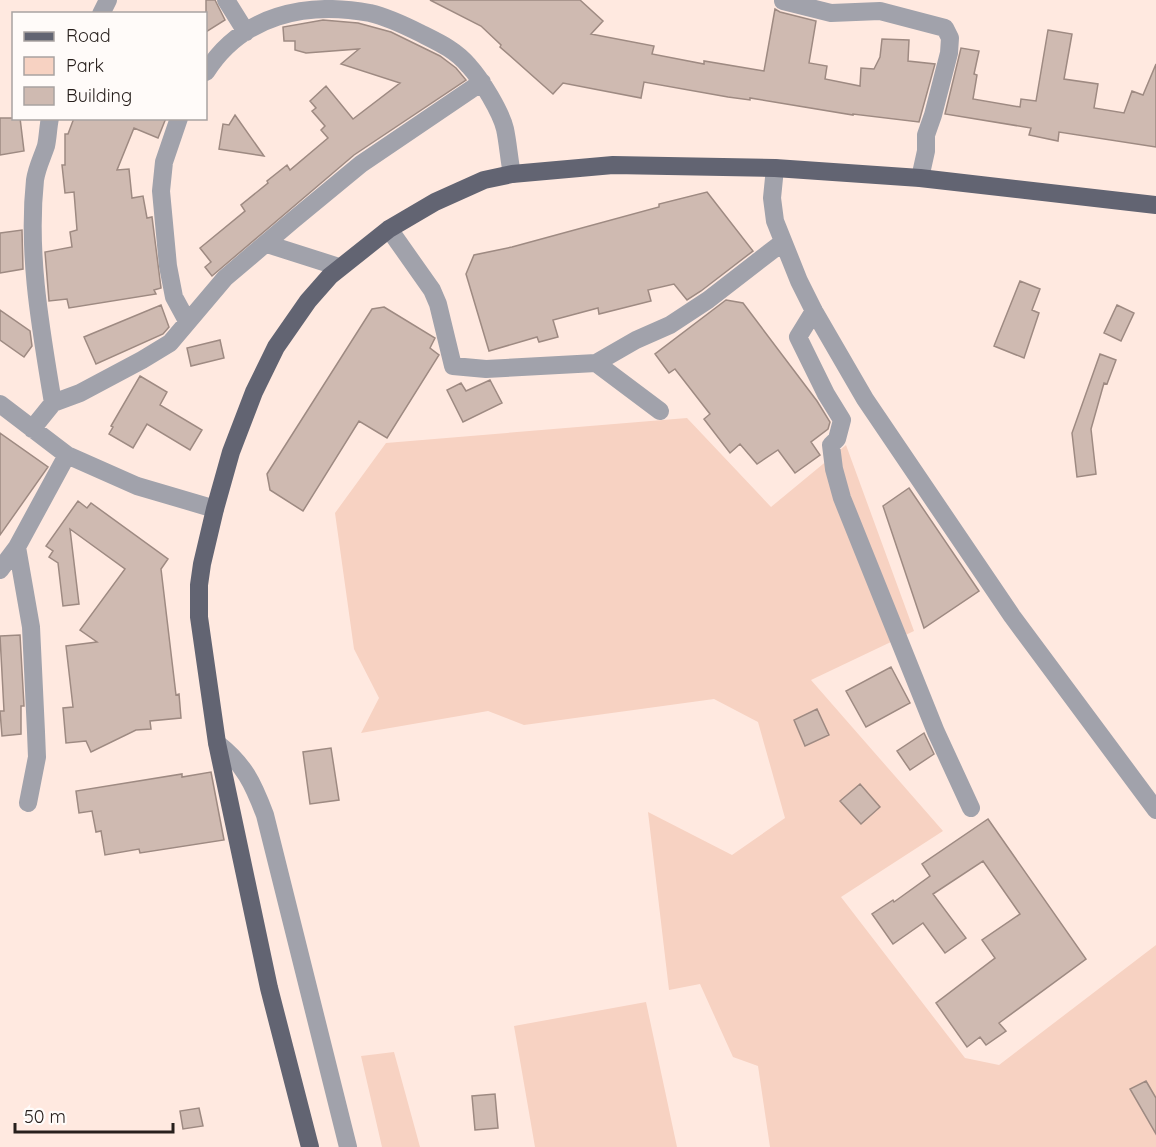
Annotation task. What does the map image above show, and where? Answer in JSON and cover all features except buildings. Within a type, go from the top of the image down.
[{"type":"main road","points":[[309,1147],[269,987],[217,743],[199,617],[202,564],[231,452],[254,392],[276,347],[308,301],[339,267],[389,229],[435,202],[484,180],[512,174],[613,165],[775,168],[920,178],[1156,205]]},
{"type":"street","points":[[226,0],[246,32]]},
{"type":"street","points":[[783,1],[831,13],[880,11],[945,28],[950,38],[949,53],[926,135],[926,151],[920,178]]},
{"type":"street","points":[[207,70],[216,55],[261,21],[299,11],[342,10],[371,14],[399,23],[446,46],[468,64],[482,82],[504,127],[512,174]]},
{"type":"street","points":[[32,429],[53,403],[80,393],[170,343],[225,278],[361,164],[482,82]]},
{"type":"street","points":[[50,120],[46,146],[38,161],[32,225],[41,333],[53,403]]},
{"type":"street","points":[[178,120],[164,162],[161,191],[168,266],[174,297],[187,321]]},
{"type":"street","points":[[775,168],[772,198],[775,221],[783,242],[814,311],[865,399],[1012,616],[1156,810]]},
{"type":"street","points":[[389,229],[432,290],[438,304],[453,366],[498,369],[596,363],[636,340],[670,325],[708,300],[783,242]]},
{"type":"street","points":[[267,244],[339,267]]},
{"type":"street","points":[[814,311],[798,337],[826,394],[842,420],[837,439],[831,445],[834,469],[842,498],[936,732],[971,808]]},
{"type":"street","points":[[596,363],[660,411]]},
{"type":"street","points":[[0,404],[67,455],[137,486],[215,509]]},
{"type":"street","points":[[0,570],[17,547],[67,455]]},
{"type":"street","points":[[17,547],[31,627],[36,732],[37,757],[28,803]]},
{"type":"street","points":[[217,743],[232,754],[253,783],[265,814],[348,1147]]},
{"type":"green space","points":[[687,418],[771,507],[846,445],[914,631],[811,680],[943,831],[841,897],[965,1058],[999,1065],[1156,945],[1156,1147],[770,1147],[758,1066],[733,1057],[700,984],[669,990],[648,812],[732,855],[785,818],[758,722],[714,699],[524,725],[488,711],[361,733],[379,698],[354,649],[335,513],[386,443]]},
{"type":"green space","points":[[646,1002],[677,1147],[535,1147],[514,1026]]},
{"type":"green space","points":[[394,1052],[420,1147],[382,1147],[361,1056]]}]
